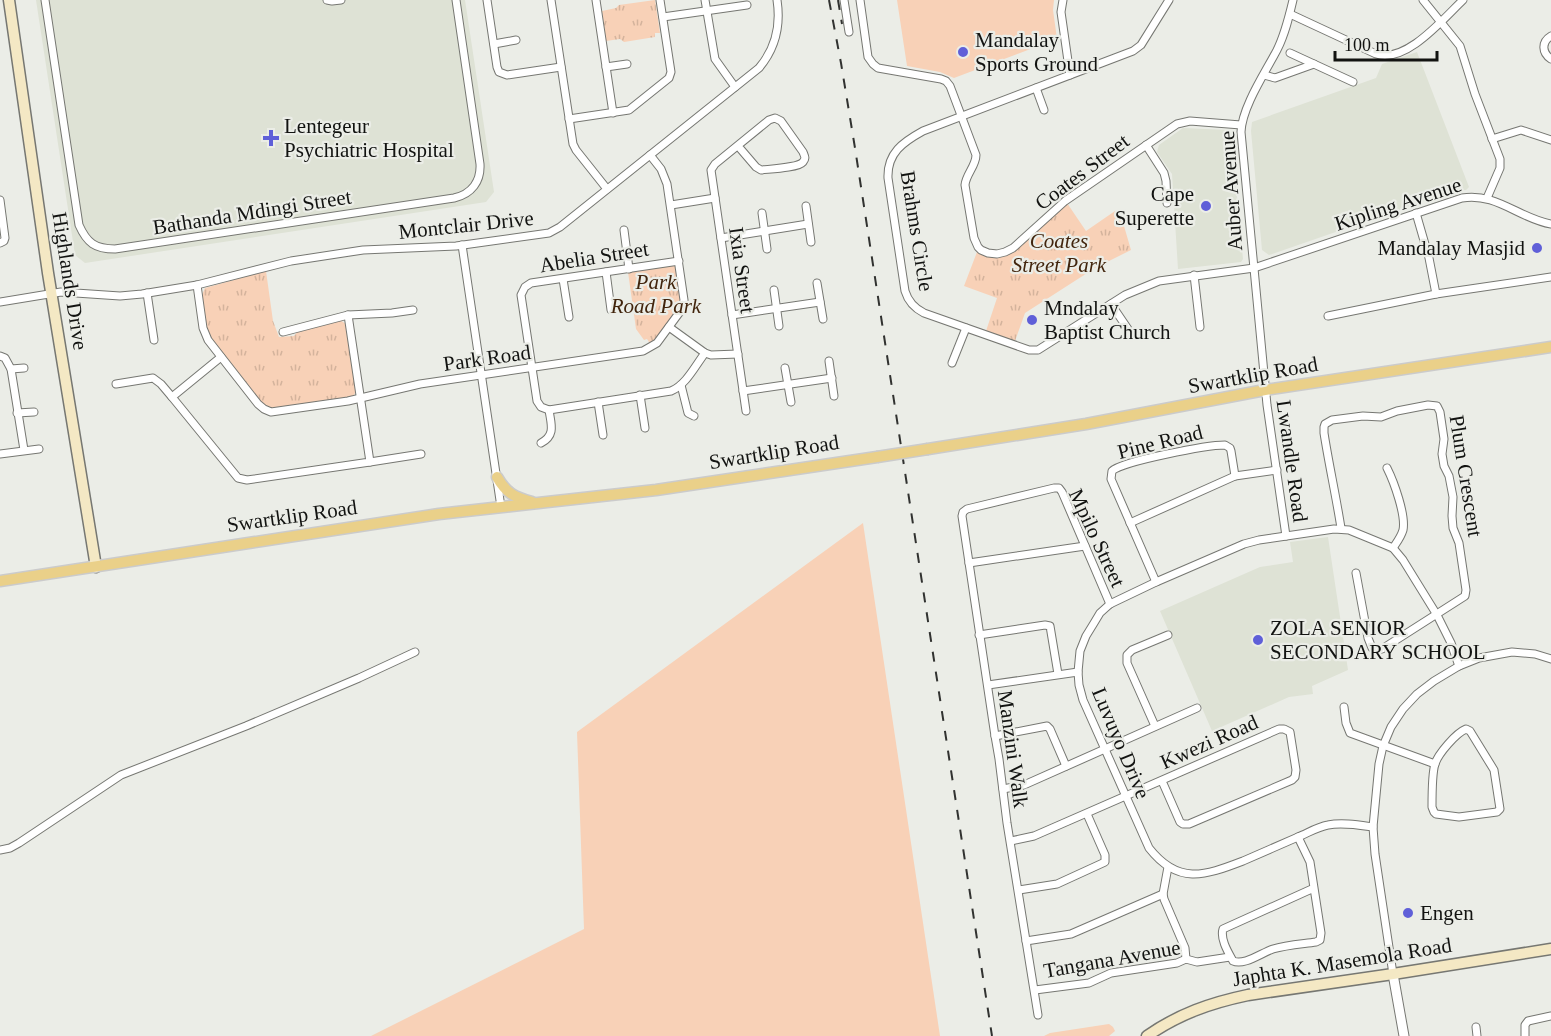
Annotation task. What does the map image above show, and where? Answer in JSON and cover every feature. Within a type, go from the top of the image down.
[{"type":"main road","name":"Highlands Drive","points":[[9,0],[51,293],[96,567]]},
{"type":"main road","name":"Swartklip Road","points":[[0,581],[439,514],[657,490],[1086,424],[1265,390],[1551,347]]},
{"type":"main road","points":[[497,477],[503,487],[514,496],[535,503]]},
{"type":"main road","name":"Japhta K. Masemola Road","points":[[1147,1036],[1197,1008],[1225,999],[1551,949]]},
{"type":"street","name":"Bathanda Mdingi Street","points":[[45,0],[80,225],[83,234],[92,244],[106,249],[115,249],[465,195],[479,179],[480,164],[456,0]]},
{"type":"street","points":[[327,0],[341,0]]},
{"type":"street","points":[[490,0],[499,72],[504,75],[561,67]]},
{"type":"street","points":[[551,0],[574,147],[607,189]]},
{"type":"street","points":[[596,0],[612,113]]},
{"type":"street","points":[[569,119],[631,109],[669,78],[671,72],[660,0]]},
{"type":"street","points":[[705,0],[715,58],[735,87]]},
{"type":"street","name":"Montclair Drive","points":[[0,302],[51,293],[70,292],[120,296],[147,293],[197,285],[291,261],[363,250],[462,245],[553,231],[759,68],[771,50],[778,28],[777,0]]},
{"type":"street","points":[[844,0],[849,32]]},
{"type":"street","points":[[860,0],[868,57],[873,64],[878,68],[943,80],[950,86],[962,116]]},
{"type":"street","points":[[1063,0],[1061,12],[1070,75]]},
{"type":"street","name":"Brahms Circle","points":[[1169,0],[1138,48],[923,131],[897,149],[891,158],[888,173],[905,291],[916,308],[924,313],[1029,350],[1038,350],[1111,303],[1159,281],[1254,268]]},
{"type":"street","name":"Auber Avenue","points":[[1265,390],[1241,125],[1244,113],[1278,47],[1293,0]]},
{"type":"street","points":[[1423,0],[1460,46],[1475,94],[1500,159],[1500,166],[1487,198]]},
{"type":"street","points":[[1290,14],[1382,56],[1414,46],[1463,0]]},
{"type":"street","points":[[663,17],[747,5]]},
{"type":"street","points":[[1551,36],[1545,42],[1544,48],[1546,55],[1551,59]]},
{"type":"street","points":[[494,44],[516,40]]},
{"type":"street","points":[[1290,53],[1353,82]]},
{"type":"street","points":[[606,67],[627,64]]},
{"type":"street","points":[[1264,75],[1275,78],[1314,64]]},
{"type":"street","points":[[1036,88],[1044,110]]},
{"type":"street","name":"Coates Street","points":[[962,116],[975,155],[975,163],[965,185],[974,238],[981,250],[997,254],[1009,251],[1065,201],[1177,124],[1186,121],[1241,125]]},
{"type":"street","name":"Ixia Street","points":[[738,146],[761,170],[798,165],[805,158],[803,152],[777,118],[769,120],[738,146],[713,167],[711,174],[746,411]]},
{"type":"street","points":[[1492,140],[1521,129],[1551,140]]},
{"type":"street","points":[[1146,145],[1164,173],[1167,203]]},
{"type":"street","name":"Park Road","points":[[197,285],[205,336],[258,404],[268,411],[278,412],[360,398],[420,384],[643,351],[657,343],[684,303],[668,183],[650,155]]},
{"type":"street","name":"Kipling Avenue","points":[[1254,268],[1462,198],[1475,196],[1487,198],[1551,224]]},
{"type":"street","points":[[671,205],[715,198]]},
{"type":"street","points":[[0,201],[5,233],[4,241],[0,243]]},
{"type":"street","points":[[806,206],[811,242]]},
{"type":"street","points":[[762,213],[768,249]]},
{"type":"street","points":[[1416,213],[1430,258],[1436,294]]},
{"type":"street","points":[[721,238],[808,224]]},
{"type":"street","points":[[624,230],[629,269]]},
{"type":"street","points":[[462,245],[501,507]]},
{"type":"street","name":"Abelia Street","points":[[532,368],[522,295],[526,285],[679,261]]},
{"type":"street","points":[[606,272],[611,310]]},
{"type":"street","points":[[1194,275],[1200,327]]},
{"type":"street","points":[[1328,316],[1436,294],[1551,278]]},
{"type":"street","points":[[563,279],[569,317]]},
{"type":"street","points":[[817,283],[823,319]]},
{"type":"street","points":[[774,290],[779,326]]},
{"type":"street","points":[[147,293],[154,340]]},
{"type":"street","points":[[732,315],[820,302]]},
{"type":"street","points":[[1111,303],[1132,334]]},
{"type":"street","points":[[283,332],[348,315],[413,310]]},
{"type":"street","points":[[348,315],[370,462]]},
{"type":"street","points":[[669,327],[705,353],[711,355],[738,354]]},
{"type":"street","points":[[952,363],[966,328]]},
{"type":"street","points":[[532,368],[537,401],[541,407],[549,410],[671,391],[681,385],[705,353]]},
{"type":"street","points":[[0,356],[5,358],[11,369],[24,450]]},
{"type":"street","points":[[172,397],[221,357]]},
{"type":"street","points":[[829,361],[834,396]]},
{"type":"street","points":[[11,369],[24,368]]},
{"type":"street","points":[[785,368],[791,402]]},
{"type":"street","points":[[116,384],[153,378],[161,384],[240,479],[247,480],[421,454]]},
{"type":"street","points":[[743,392],[832,378]]},
{"type":"street","points":[[681,385],[688,413],[693,416]]},
{"type":"street","name":"Lwandle Road","points":[[1265,390],[1286,536]]},
{"type":"street","points":[[640,395],[645,428]]},
{"type":"street","points":[[598,402],[603,435]]},
{"type":"street","name":"Plum Crescent","points":[[1341,528],[1335,485],[1330,472],[1324,433],[1325,424],[1332,420],[1381,417],[1397,411],[1428,405],[1437,406],[1444,439],[1442,449],[1444,465],[1449,476],[1453,497],[1453,528],[1459,543],[1466,590],[1464,598],[1437,615]]},
{"type":"street","points":[[540,443],[548,439],[551,434],[549,410]]},
{"type":"street","points":[[17,413],[34,412]]},
{"type":"street","name":"Pine Road","points":[[1130,523],[1111,479],[1112,471],[1118,467],[1169,454],[1225,445],[1230,447],[1235,476]]},
{"type":"street","points":[[0,454],[39,449]]},
{"type":"street","points":[[1387,468],[1395,483],[1403,526],[1401,535],[1393,548]]},
{"type":"street","points":[[1155,582],[1130,523],[1235,476],[1277,470]]},
{"type":"street","name":"Mpilo Street","points":[[963,512],[967,509],[1059,488],[1110,604]]},
{"type":"street","name":"Manzini Walk","points":[[963,512],[979,634],[1038,1015]]},
{"type":"street","points":[[1341,528],[1393,548],[1437,615],[1460,666]]},
{"type":"street","name":"Luvuyo Drive","points":[[1168,867],[1149,848],[1083,700],[1078,672],[1080,651],[1086,636],[1100,613],[1110,604],[1244,544],[1341,528]]},
{"type":"street","points":[[969,563],[1085,546]]},
{"type":"street","points":[[1356,573],[1371,648],[1382,649],[1437,615]]},
{"type":"street","points":[[979,634],[1050,626],[1058,674]]},
{"type":"street","points":[[1155,726],[1128,663],[1127,655],[1132,650],[1168,635]]},
{"type":"street","points":[[0,850],[20,843],[121,775],[246,726],[415,652]]},
{"type":"street","points":[[1404,1036],[1375,854],[1373,827],[1383,746],[1391,727],[1417,694],[1460,666],[1479,658],[1512,652],[1535,654],[1551,659]]},
{"type":"street","points":[[987,685],[1078,672]]},
{"type":"street","points":[[1344,707],[1350,733],[1435,764]]},
{"type":"street","points":[[1003,789],[1024,785],[1197,708]]},
{"type":"street","points":[[995,736],[1047,726],[1066,766]]},
{"type":"street","name":"Kwezi Road","points":[[1011,841],[1034,836],[1087,814],[1279,729],[1287,730],[1291,737],[1296,770],[1292,780],[1190,824],[1180,822],[1162,781]]},
{"type":"street","points":[[1468,729],[1494,770],[1501,806],[1499,811],[1465,816],[1434,813],[1432,807],[1435,764],[1456,734],[1468,729]]},
{"type":"street","points":[[1019,890],[1057,884],[1105,862],[1105,855],[1087,814]]},
{"type":"street","points":[[1186,959],[1185,948],[1166,905],[1164,894],[1168,867],[1186,874],[1207,874],[1320,827],[1335,824],[1373,827]]},
{"type":"street","points":[[1233,960],[1221,934],[1225,927],[1314,888],[1310,862],[1298,837]]},
{"type":"street","name":"Tangana Avenue","points":[[1035,990],[1089,983],[1111,973],[1178,963],[1186,959],[1197,962],[1233,960],[1242,962],[1275,948],[1318,941],[1321,933],[1314,888]]},
{"type":"street","points":[[1026,941],[1071,934],[1164,894]]},
{"type":"street","points":[[1525,1036],[1525,1025],[1528,1021],[1551,1016]]},
{"type":"street","points":[[1476,1027],[1477,1036]]},
{"type":"shaded area","name":"Lentegeur Psychiatric Hospital","points":[[36,0],[465,0],[494,192],[486,202],[85,263],[75,255]]},
{"type":"shaded area","points":[[1417,52],[1469,187],[1466,190],[1454,191],[1269,255],[1262,250],[1252,122],[1376,78],[1382,64]]},
{"type":"shaded area","points":[[1183,128],[1227,130],[1231,135],[1243,259],[1241,262],[1178,269],[1172,174],[1157,152],[1159,145]]},
{"type":"shaded area","name":"ZOLA SENIOR SECONDARY SCHOOL","points":[[1328,537],[1348,670],[1312,686],[1313,694],[1289,697],[1212,731],[1160,611],[1260,567],[1293,562],[1290,542]]},
{"type":"green space","points":[[655,0],[660,33],[655,33],[655,37],[624,42],[620,39],[606,41],[602,11],[616,8],[619,5]]},
{"type":"green space","name":"Mandalay Sports Ground","points":[[897,0],[1054,0],[1057,39],[954,78],[940,72],[907,66]]},
{"type":"green space","name":"Coates Street Park","points":[[1067,203],[1086,231],[1115,211],[1124,226],[1131,250],[1095,268],[1025,313],[1015,341],[986,331],[997,298],[964,286],[977,252],[993,257],[1010,254]]},
{"type":"green space","name":"Park Road Park","points":[[673,265],[677,267],[681,305],[651,345],[636,329],[628,272]]},
{"type":"green space","points":[[266,271],[273,321],[279,337],[294,336],[298,331],[340,320],[346,324],[356,391],[353,397],[273,409],[266,407],[211,339],[207,331],[202,295],[205,288]]},
{"type":"green space","points":[[863,523],[940,1036],[371,1036],[584,929],[577,732]]},
{"type":"green space","points":[[1109,1024],[1115,1031],[1109,1036],[1044,1036],[1050,1033]]},
{"type":"railway","points":[[829,0],[855,148],[992,1036]]},
{"type":"railway","points":[[838,0],[842,24]]},
{"type":"place","name":"Mandalay Sports Ground","points":[[963,52]]},
{"type":"place","name":"Lentegeur Psychiatric Hospital","points":[[271,138]]},
{"type":"place","name":"Cape Superette","points":[[1206,206]]},
{"type":"place","name":"Mandalay Masjid","points":[[1537,248]]},
{"type":"place","name":"Mndalay Baptist Church","points":[[1032,320]]},
{"type":"place","name":"ZOLA SENIOR SECONDARY SCHOOL","points":[[1258,640]]},
{"type":"place","name":"Engen","points":[[1408,913]]}]
